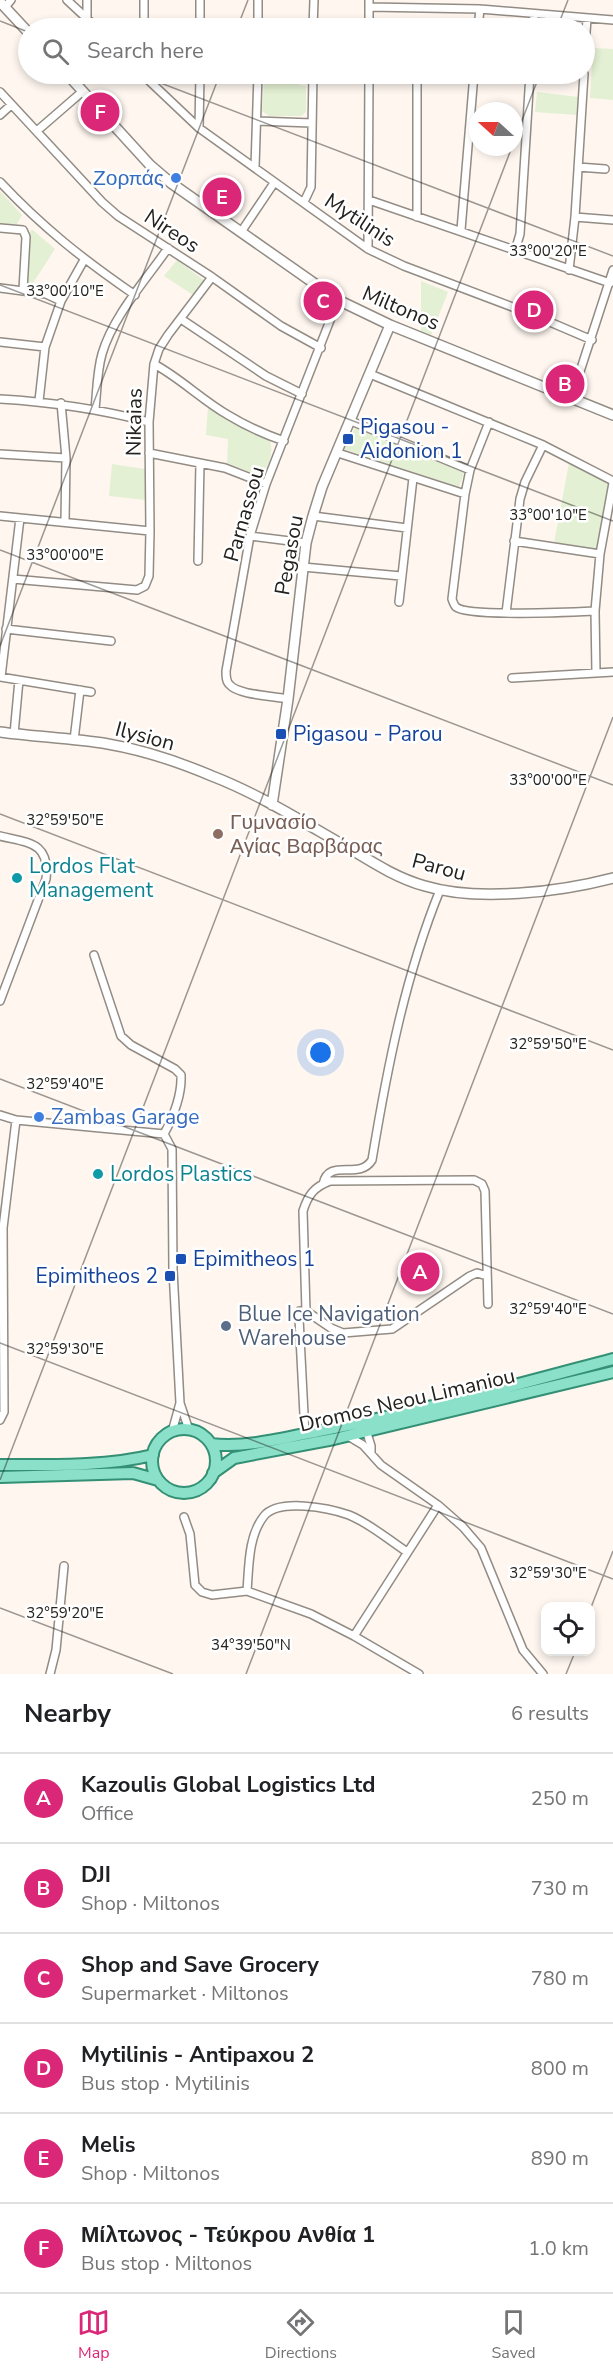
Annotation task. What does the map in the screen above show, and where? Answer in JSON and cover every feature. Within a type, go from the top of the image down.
[{"type":"main road","name":"Dromos Neou Limaniou","points":[[213,1473],[234,1458],[613,1359]]},
{"type":"main road","name":"Dromos Neou Limaniou","points":[[211,1444],[232,1447],[305,1434],[367,1431],[613,1372]]},
{"type":"main road","points":[[189,1430],[205,1437],[211,1444],[215,1453],[213,1473],[201,1488],[183,1493],[165,1487],[158,1480],[153,1468],[153,1455],[163,1437],[171,1432],[189,1430]]},
{"type":"main road","points":[[0,1466],[86,1463],[137,1459],[153,1455]]},
{"type":"main road","points":[[0,1477],[133,1473],[158,1480]]},
{"type":"street","points":[[67,0],[87,18]]},
{"type":"street","points":[[87,0],[87,18]]},
{"type":"street","points":[[144,0],[144,18]]},
{"type":"street","points":[[200,0],[200,18]]},
{"type":"street","points":[[258,0],[258,18]]},
{"type":"street","points":[[313,18],[314,0]]},
{"type":"street","points":[[5,3],[18,19]]},
{"type":"street","points":[[369,4],[438,4],[574,18]]},
{"type":"street","points":[[479,18],[480,9]]},
{"type":"street","points":[[595,19],[613,20]]},
{"type":"street","name":"Miltonos","points":[[76,84],[150,165],[171,183],[338,300],[390,325],[572,396],[613,415]]},
{"type":"street","name":"Mytilinis","points":[[153,84],[199,128],[369,249],[404,267],[531,314],[592,340]]},
{"type":"street","points":[[199,128],[200,84]]},
{"type":"street","points":[[255,167],[258,84]]},
{"type":"street","points":[[304,202],[311,187],[313,84]]},
{"type":"street","points":[[369,84],[369,249]]},
{"type":"street","points":[[417,84],[417,217]]},
{"type":"street","points":[[461,230],[473,84]]},
{"type":"street","points":[[516,251],[520,234],[529,84]]},
{"type":"street","points":[[569,270],[575,217],[583,84]]},
{"type":"street","points":[[38,130],[83,91]]},
{"type":"street","name":"Nireos","points":[[0,92],[38,130],[102,202],[118,216],[212,277],[281,326],[321,348]]},
{"type":"street","points":[[0,115],[11,105]]},
{"type":"street","points":[[257,121],[312,123]]},
{"type":"street","points":[[578,167],[605,169]]},
{"type":"street","points":[[0,182],[31,215],[84,260],[135,295]]},
{"type":"street","points":[[241,232],[274,183]]},
{"type":"street","points":[[369,200],[610,283]]},
{"type":"street","points":[[575,217],[613,220]]},
{"type":"street","points":[[0,228],[23,230],[26,237],[23,290]]},
{"type":"street","points":[[95,409],[102,355],[108,337],[168,248]]},
{"type":"street","points":[[39,401],[45,347],[61,301],[84,260]]},
{"type":"street","points":[[572,396],[613,270]]},
{"type":"street","name":"Nikaias","points":[[13,579],[137,590],[145,586],[148,576],[150,531],[149,422],[154,364],[159,349],[212,277]]},
{"type":"street","points":[[0,288],[46,294],[61,301]]},
{"type":"street","name":"Parnassou","points":[[288,699],[238,690],[230,686],[226,680],[226,671],[250,536],[266,484],[338,300]]},
{"type":"street","points":[[181,319],[266,376],[302,394]]},
{"type":"street","name":"Pegasou","points":[[272,805],[288,699],[306,543],[313,516],[390,325]]},
{"type":"street","points":[[0,342],[45,347]]},
{"type":"street","points":[[154,364],[171,373],[227,415],[256,431],[284,441]]},
{"type":"street","points":[[370,374],[543,445],[613,482],[600,554],[595,611],[596,673]]},
{"type":"street","points":[[0,399],[61,403],[149,422]]},
{"type":"street","points":[[61,403],[66,458],[66,522]]},
{"type":"street","points":[[351,421],[470,470]]},
{"type":"street","points":[[489,422],[470,470],[465,494],[452,599],[456,607],[464,610],[506,613],[595,611]]},
{"type":"street","points":[[506,613],[520,499],[525,482],[543,445]]},
{"type":"street","points":[[149,453],[225,468],[266,484]]},
{"type":"street","points":[[338,453],[465,494]]},
{"type":"street","points":[[0,454],[66,458]]},
{"type":"street","points":[[198,561],[200,463]]},
{"type":"street","points":[[399,602],[413,478]]},
{"type":"street","points":[[0,516],[150,531]]},
{"type":"street","points":[[313,516],[407,528]]},
{"type":"street","points":[[20,518],[1,677],[91,692]]},
{"type":"street","points":[[250,536],[306,543]]},
{"type":"street","points":[[514,541],[600,554]]},
{"type":"street","points":[[303,567],[401,576]]},
{"type":"street","points":[[6,629],[111,641]]},
{"type":"street","points":[[512,678],[613,672]]},
{"type":"street","points":[[14,734],[19,680]]},
{"type":"street","points":[[74,740],[80,690]]},
{"type":"street","name":"Ilysion","points":[[0,732],[130,748],[214,776],[272,805]]},
{"type":"street","name":"Parou","points":[[272,805],[383,868],[423,886],[457,894],[489,895],[595,883],[613,878]]},
{"type":"street","points":[[0,836],[38,848],[48,863],[46,879],[0,1000]]},
{"type":"street","points":[[323,1184],[328,1173],[335,1170],[361,1170],[372,1160],[383,1092],[414,964],[423,932],[440,890]]},
{"type":"street","points":[[94,955],[121,1036],[131,1045],[175,1069],[181,1075],[181,1088],[164,1134],[172,1149],[173,1270],[180,1403],[189,1430]]},
{"type":"street","points":[[0,1115],[16,1120],[164,1134]]},
{"type":"street","points":[[0,1420],[4,1412],[2,1228],[16,1120]]},
{"type":"street","points":[[306,1311],[303,1211],[307,1198],[317,1186],[330,1181],[474,1180],[482,1184],[485,1191],[488,1304]]},
{"type":"street","points":[[305,1434],[298,1318],[300,1311],[306,1311],[331,1328],[343,1333],[392,1329],[470,1276],[477,1273],[487,1276]]},
{"type":"street","points":[[171,1432],[180,1403]]},
{"type":"street","points":[[344,1431],[358,1441],[381,1465],[438,1505],[463,1527],[481,1548],[523,1650],[543,1674]]},
{"type":"street","points":[[367,1431],[371,1453]]},
{"type":"street","points":[[247,1591],[254,1535],[265,1514],[282,1507],[305,1505],[349,1515],[407,1552]]},
{"type":"street","points":[[354,1636],[438,1505]]},
{"type":"street","points":[[184,1517],[190,1534],[195,1585],[202,1592],[212,1595],[247,1591],[311,1614],[419,1674]]},
{"type":"street","points":[[50,1674],[56,1650],[64,1566]]},
{"type":"green space","points":[[595,48],[613,49],[613,100],[590,98],[591,84],[595,84]]},
{"type":"green space","points":[[264,84],[306,86],[306,112],[301,116],[269,116],[262,111]]},
{"type":"green space","points":[[537,92],[578,97],[577,115],[535,112]]},
{"type":"green space","points":[[0,191],[22,215],[17,224],[0,225]]},
{"type":"green space","points":[[31,230],[55,249],[29,286],[27,284]]},
{"type":"green space","points":[[177,260],[205,281],[196,297],[164,276]]},
{"type":"green space","points":[[421,281],[448,292],[431,335],[421,331]]},
{"type":"green space","points":[[208,406],[229,421],[270,441],[270,460],[260,476],[227,463],[228,439],[206,435]]},
{"type":"green space","points":[[355,428],[464,473],[459,487],[344,449]]},
{"type":"green space","points":[[569,463],[609,483],[596,549],[554,543]]},
{"type":"green space","points":[[112,464],[145,469],[145,500],[109,496]]},
{"type":"place","name":"Μίλτωνος - Τεύκρου Ανθία 1","points":[[100,112]]},
{"type":"place","name":"Ζορπάς","points":[[176,178]]},
{"type":"place","name":"Melis","points":[[222,197]]},
{"type":"place","name":"Shop and Save Grocery","points":[[323,301]]},
{"type":"place","name":"Mytilinis - Antipaxou 2","points":[[534,310]]},
{"type":"place","name":"DJI","points":[[565,384]]},
{"type":"place","name":"Pigasou - Aidonion 1","points":[[348,439]]},
{"type":"place","name":"Pigasou - Parou","points":[[281,734]]},
{"type":"place","name":"Γυμνασίο Αγίας Βαρβάρας","points":[[218,834]]},
{"type":"place","name":"Lordos Flat Management","points":[[17,878]]},
{"type":"place","name":"Zambas Garage","points":[[39,1117]]},
{"type":"place","name":"Lordos Plastics","points":[[98,1174]]},
{"type":"place","name":"Epimitheos 1","points":[[181,1259]]},
{"type":"place","name":"Kazoulis Global Logistics Ltd","points":[[420,1272]]},
{"type":"place","name":"Epimitheos 2","points":[[170,1276]]},
{"type":"place","name":"Blue Ice Navigation Warehouse","points":[[226,1326]]}]
